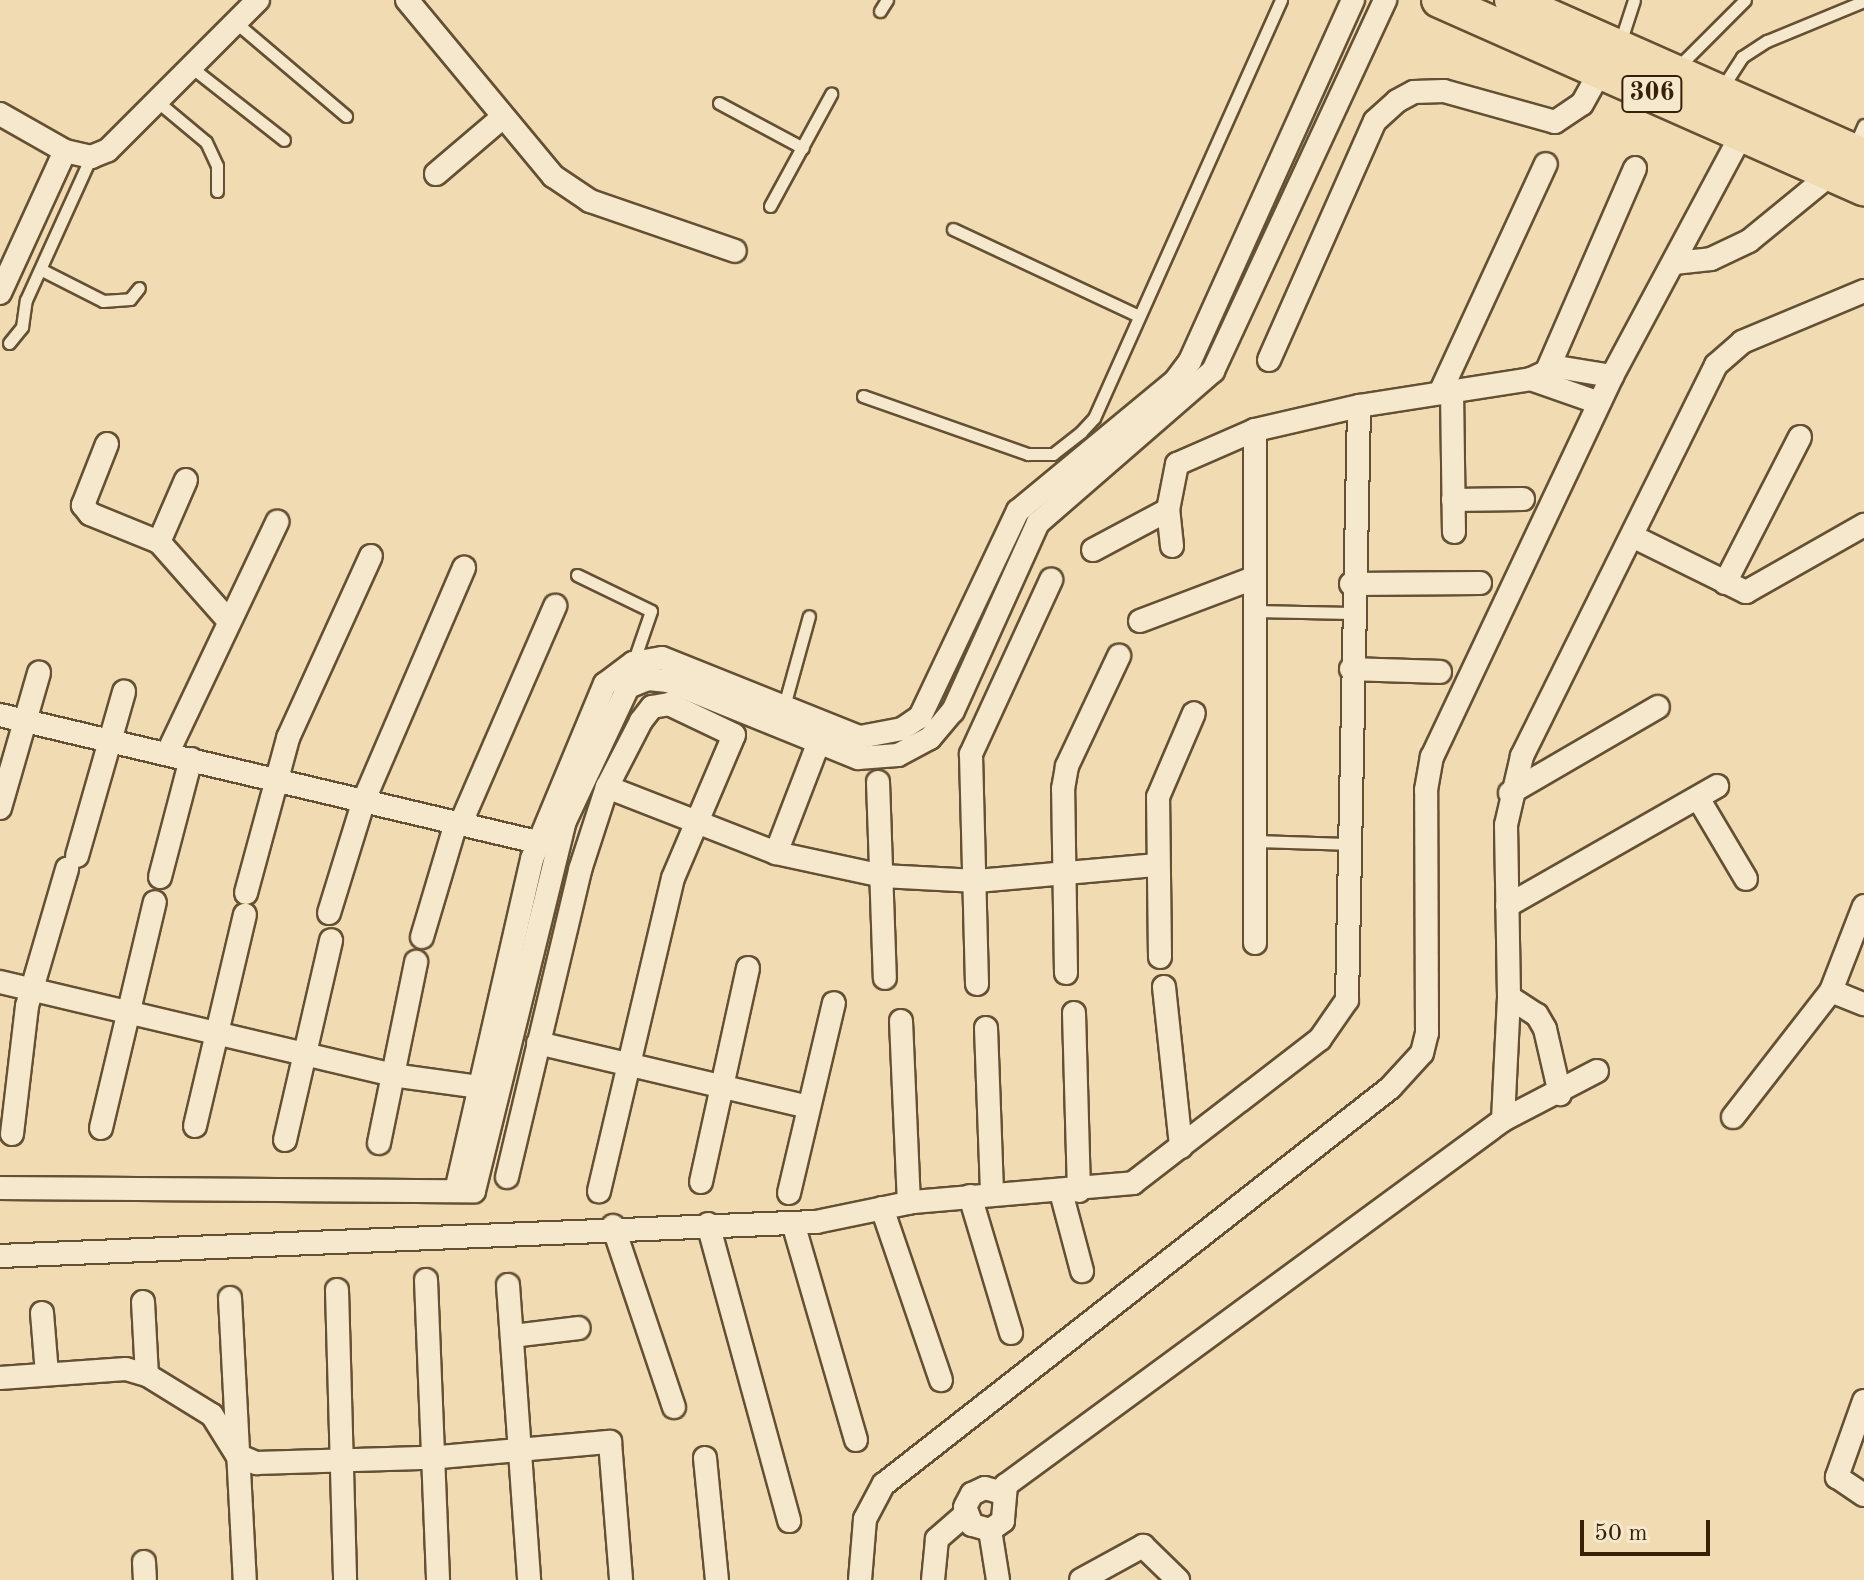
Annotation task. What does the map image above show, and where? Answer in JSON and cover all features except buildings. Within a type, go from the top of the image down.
[{"type":"main road","name":"306","points":[[1439,0],[1609,59],[1674,72],[1853,152],[1864,188]]},
{"type":"main road","name":"306","points":[[1512,0],[1742,134],[1853,152]]},
{"type":"street","points":[[0,114],[65,151],[91,157],[129,133],[234,21],[258,0]]},
{"type":"street","points":[[407,0],[553,176],[590,201],[735,251]]},
{"type":"street","points":[[456,1191],[537,842],[605,684],[633,663],[681,662],[860,737],[902,729],[920,717],[1018,511],[1175,381],[1190,361],[1353,0]]},
{"type":"street","points":[[0,1188],[474,1191],[565,821],[628,687],[648,679],[668,681],[844,755],[884,758],[914,748],[943,726],[1038,523],[1213,371],[1385,0]]},
{"type":"street","points":[[1269,360],[1375,121],[1397,101],[1414,92],[1444,91],[1555,122],[1582,104],[1609,59]]},
{"type":"street","points":[[436,174],[503,117]]},
{"type":"street","points":[[860,1580],[865,1519],[884,1484],[1377,1098],[1422,1053],[1428,772],[1612,376],[1742,134]]},
{"type":"street","points":[[0,293],[65,151]]},
{"type":"street","points":[[1674,263],[1711,259],[1749,241],[1853,152]]},
{"type":"street","points":[[1454,532],[1446,391],[1546,164]]},
{"type":"street","points":[[1539,378],[1635,168]]},
{"type":"street","points":[[1503,1120],[1509,997],[1507,906],[1510,793],[1522,756],[1726,351],[1864,291]]},
{"type":"street","points":[[1172,546],[1168,510],[1177,464],[1255,430],[1359,406],[1446,391],[1539,378],[1612,376]]},
{"type":"street","points":[[1539,378],[1599,403]]},
{"type":"street","points":[[0,1256],[613,1226],[793,1223],[909,1203],[1133,1183],[1320,1039],[1341,1016],[1349,981],[1351,584],[1359,406]]},
{"type":"street","points":[[1255,430],[1255,943]]},
{"type":"street","points":[[1725,583],[1800,437]]},
{"type":"street","points":[[107,444],[83,505],[90,514],[159,542],[228,620]]},
{"type":"street","points":[[159,542],[186,480]]},
{"type":"street","points":[[1453,500],[1523,499]]},
{"type":"street","points":[[1093,550],[1168,510]]},
{"type":"street","points":[[168,752],[277,522]]},
{"type":"street","points":[[1632,536],[1725,583],[1755,590],[1864,525]]},
{"type":"street","points":[[195,1126],[220,1033],[246,904],[288,738],[371,556]]},
{"type":"street","points":[[329,913],[364,800],[464,568]]},
{"type":"street","points":[[1140,621],[1254,578]]},
{"type":"street","points":[[977,984],[977,881],[971,754],[1051,580]]},
{"type":"street","points":[[1351,584],[1480,583]]},
{"type":"street","points":[[422,937],[458,824],[555,606]]},
{"type":"street","points":[[1066,973],[1067,766],[1119,656]]},
{"type":"street","points":[[1351,669],[1440,672]]},
{"type":"street","points":[[0,808],[39,673]]},
{"type":"street","points":[[12,1134],[27,1006],[36,989],[124,692]]},
{"type":"street","points":[[507,1177],[580,870],[607,787],[641,721],[652,707],[669,704],[734,735],[673,878],[599,1191]]},
{"type":"street","points":[[1510,793],[1658,707]]},
{"type":"street","points":[[1160,957],[1158,797],[1194,713]]},
{"type":"street","points":[[0,715],[168,752],[276,781],[537,842]]},
{"type":"street","points":[[776,853],[818,744]]},
{"type":"street","points":[[160,877],[191,759]]},
{"type":"street","points":[[878,782],[885,978]]},
{"type":"street","points":[[1507,906],[1717,786]]},
{"type":"street","points":[[607,787],[776,853],[882,876],[977,881],[1157,865]]},
{"type":"street","points":[[1698,798],[1746,879]]},
{"type":"street","points":[[101,1128],[155,902]]},
{"type":"street","points":[[1733,1117],[1831,991],[1864,906]]},
{"type":"street","points":[[285,1140],[302,1052],[331,940]]},
{"type":"street","points":[[379,1143],[416,962]]},
{"type":"street","points":[[701,1182],[748,968]]},
{"type":"street","points":[[0,982],[392,1075],[480,1087]]},
{"type":"street","points":[[1164,987],[1181,1147]]},
{"type":"street","points":[[1831,991],[1864,1004]]},
{"type":"street","points":[[1509,997],[1537,1015],[1545,1029],[1560,1094]]},
{"type":"street","points":[[789,1193],[834,1003]]},
{"type":"street","points":[[1074,1013],[1070,1191],[1082,1271]]},
{"type":"street","points":[[901,1021],[909,1203]]},
{"type":"street","points":[[986,1028],[981,1196],[1011,1333]]},
{"type":"street","points":[[538,1043],[809,1107]]},
{"type":"street","points":[[933,1580],[937,1539],[966,1514],[972,1494],[985,1488],[999,1492],[1503,1120],[1560,1094],[1597,1071]]},
{"type":"street","points":[[882,1208],[941,1380]]},
{"type":"street","points":[[793,1223],[856,1440]]},
{"type":"street","points":[[708,1224],[789,1521]]},
{"type":"street","points":[[613,1226],[674,1407]]},
{"type":"street","points":[[426,1280],[429,1458],[438,1580]]},
{"type":"street","points":[[508,1285],[529,1580]]},
{"type":"street","points":[[337,1290],[338,1463],[345,1580]]},
{"type":"street","points":[[230,1298],[245,1580]]},
{"type":"street","points":[[143,1302],[147,1375]]},
{"type":"street","points":[[42,1313],[47,1374]]},
{"type":"street","points":[[512,1336],[579,1328]]},
{"type":"street","points":[[0,1378],[126,1369],[147,1375],[212,1415],[237,1455],[256,1463],[429,1458],[610,1442],[621,1580]]},
{"type":"street","points":[[1864,1401],[1837,1477],[1864,1495]]},
{"type":"street","points":[[705,1458],[717,1580]]},
{"type":"street","points":[[990,1530],[1006,1514],[1006,1485]]},
{"type":"street","points":[[966,1514],[972,1525],[990,1530]]},
{"type":"street","points":[[990,1530],[998,1580]]},
{"type":"street","points":[[1081,1580],[1143,1546],[1178,1580]]},
{"type":"lane","points":[[880,11],[887,0]]},
{"type":"lane","points":[[863,396],[1028,454],[1053,454],[1094,418],[1281,0]]},
{"type":"lane","points":[[1609,59],[1634,0]]},
{"type":"lane","points":[[1674,72],[1745,0]]},
{"type":"lane","points":[[1719,92],[1755,49],[1864,1]]},
{"type":"lane","points":[[234,21],[346,116]]},
{"type":"lane","points":[[191,67],[284,140]]},
{"type":"lane","points":[[770,206],[831,94]]},
{"type":"lane","points":[[158,102],[206,142],[217,166],[217,191]]},
{"type":"lane","points":[[719,103],[803,148]]},
{"type":"lane","points":[[9,343],[22,327],[26,300],[91,157]]},
{"type":"lane","points":[[953,229],[1139,316]]},
{"type":"lane","points":[[42,270],[103,301],[130,299],[139,288]]},
{"type":"lane","points":[[577,575],[651,611],[633,663]]},
{"type":"lane","points":[[1254,611],[1351,613]]},
{"type":"lane","points":[[784,706],[809,616]]},
{"type":"lane","points":[[1254,841],[1348,844]]}]
